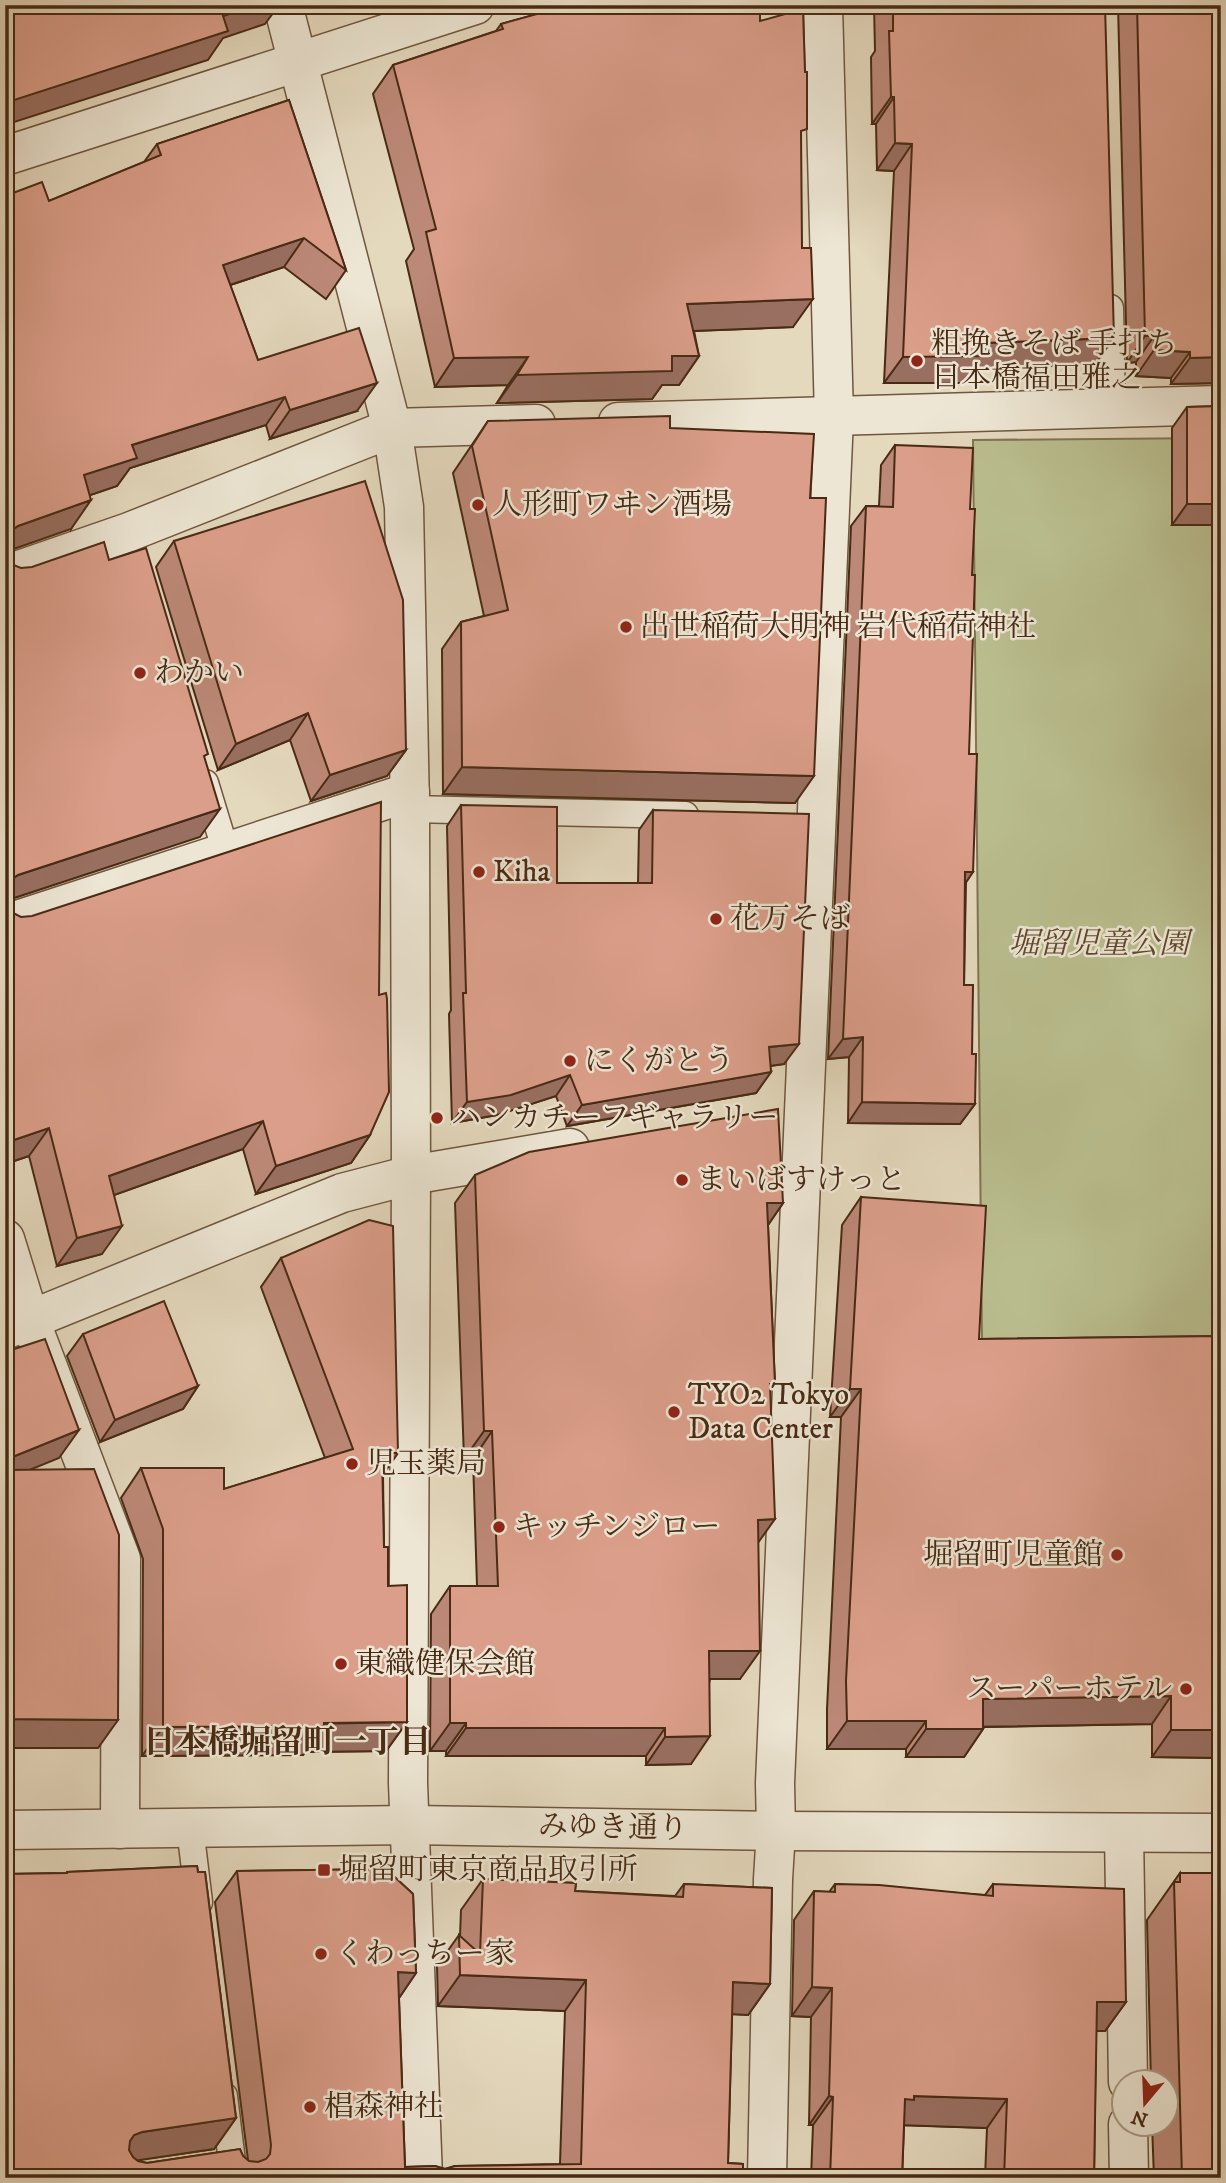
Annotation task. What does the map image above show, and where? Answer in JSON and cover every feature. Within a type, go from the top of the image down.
[{"type":"street","points":[[283,5],[391,428],[404,507],[410,801],[408,1783],[423,2178]]},
{"type":"street","points":[[5,156],[475,5]]},
{"type":"street","points":[[767,2178],[776,1756],[804,1107],[803,818],[834,417],[822,5]]},
{"type":"street","points":[[5,575],[133,545],[391,428],[1221,405]]},
{"type":"street","points":[[5,924],[226,852],[410,801]]},
{"type":"street","points":[[763,1114],[804,1107]]},
{"type":"street","points":[[17,1325],[342,1193],[411,1175],[601,1142]]},
{"type":"street","points":[[5,1239],[17,1325],[121,1559],[120,1829]]},
{"type":"street","name":"みゆき通り","points":[[5,1830],[411,1825],[776,1831],[1221,1833]]},
{"type":"street","points":[[1124,1833],[1128,2068]]},
{"type":"street","points":[[1128,2138],[1129,2178]]},
{"type":"lane","points":[[1109,283],[1112,408]]},
{"type":"lane","points":[[198,759],[226,852]]},
{"type":"lane","points":[[410,801],[707,815]]},
{"type":"lane","points":[[190,1828],[203,1928]]},
{"type":"lane","points":[[205,2166],[233,2170],[220,2065]]},
{"type":"green space","name":"堀留児童公園","points":[[1213,438],[1217,858],[1221,858],[1221,1029],[1213,1030],[1215,1344],[982,1345],[973,440]]},
{"type":"building","points":[[5,5],[256,5],[223,16],[228,31],[5,103]]},
{"type":"building","points":[[561,5],[760,5],[760,21],[803,9],[807,129],[801,131],[802,248],[811,248],[813,299],[687,304],[699,356],[672,356],[672,371],[517,375],[528,357],[454,358],[426,232],[436,229],[393,65],[503,29],[501,24],[562,7]]},
{"type":"building","points":[[893,5],[1105,5],[1114,338],[983,343],[984,356],[903,357],[912,144],[895,143],[889,31],[893,31]]},
{"type":"building","points":[[1137,5],[1221,5],[1221,357],[1190,358],[1190,352],[1154,350],[1154,336],[1145,336]]},
{"type":"building","points":[[289,100],[346,270],[304,238],[223,265],[258,360],[359,328],[377,383],[290,410],[285,397],[132,445],[137,458],[84,475],[91,500],[18,526],[8,533],[5,539],[5,196],[42,182],[49,201],[161,155],[157,144]]},
{"type":"building","points":[[1221,406],[1221,504],[1187,504],[1187,407]]},
{"type":"building","points":[[670,416],[670,428],[814,434],[810,498],[826,498],[814,776],[462,767],[461,622],[508,610],[472,446],[488,421]]},
{"type":"building","points":[[895,445],[973,448],[970,509],[975,509],[972,575],[975,575],[969,754],[977,754],[973,872],[965,872],[964,985],[973,985],[972,1054],[976,1054],[975,1104],[862,1102],[863,1037],[843,1039],[866,506],[893,507]]},
{"type":"building","points":[[365,481],[403,600],[406,750],[330,775],[308,713],[236,744],[174,541]]},
{"type":"building","points":[[104,542],[109,560],[146,548],[208,754],[204,756],[220,809],[18,875],[5,887],[5,555],[11,564],[21,568],[32,567]]},
{"type":"building","points":[[381,802],[379,995],[386,993],[387,999],[389,1092],[370,1135],[276,1166],[263,1121],[109,1176],[122,1226],[77,1238],[49,1128],[5,1143],[5,904],[11,912],[21,917],[32,916]]},
{"type":"building","points":[[461,805],[557,807],[557,883],[652,883],[653,810],[809,814],[799,1044],[769,1047],[771,1072],[582,1105],[570,1075],[511,1095],[467,1102]]},
{"type":"building","points":[[778,1109],[783,1203],[767,1203],[775,1384],[770,1384],[775,1519],[758,1520],[760,1651],[709,1651],[710,1736],[665,1737],[665,1728],[466,1728],[466,1723],[450,1723],[450,1586],[498,1586],[492,1431],[484,1431],[475,1175],[529,1152]]},
{"type":"building","points":[[861,1197],[986,1206],[979,1339],[1221,1336],[1221,1730],[1171,1730],[1171,1696],[983,1699],[983,1729],[926,1729],[926,1721],[847,1721],[846,1681],[861,1389],[850,1389]]},
{"type":"building","points":[[369,1220],[393,1226],[398,1453],[382,1453],[384,1547],[388,1547],[388,1586],[407,1585],[407,1722],[324,1723],[324,1726],[163,1727],[163,1529],[141,1468],[224,1468],[224,1489],[353,1449],[281,1258]]},
{"type":"building","points":[[164,1301],[198,1386],[115,1420],[83,1334]]},
{"type":"building","points":[[45,1339],[79,1430],[5,1460],[5,1352]]},
{"type":"building","points":[[94,1469],[119,1535],[118,1720],[5,1719],[5,1470]]},
{"type":"building","points":[[197,1866],[198,1872],[205,1872],[236,2118],[134,2135],[129,2150],[138,2161],[147,2163],[240,2149],[249,2161],[258,2162],[270,2154],[237,1871],[386,1869],[413,1894],[416,1973],[398,1972],[405,2167],[435,2166],[445,2169],[455,2166],[581,2164],[586,1980],[460,1975],[459,1935],[480,1954],[483,1879],[576,1883],[575,1891],[683,1897],[684,1884],[772,1888],[770,1984],[733,1982],[728,2163],[743,2164],[743,2178],[5,2178],[5,1874]]},
{"type":"building","points":[[1180,1873],[1221,1873],[1221,2178],[1182,2178],[1174,1882],[1180,1882]]},
{"type":"building","points":[[835,1884],[879,1885],[993,1896],[993,1884],[1124,1889],[1126,2002],[1097,2002],[1094,2178],[1004,2178],[1007,2099],[914,2096],[914,2100],[905,2099],[902,2178],[830,2178],[833,2097],[829,2096],[832,1988],[812,1987],[814,1891],[835,1892]]},
{"type":"place","name":"粗挽きそば 手打ち 日本橋福田雅之","points":[[917,361]]},
{"type":"place","name":"人形町ワヰン酒場","points":[[478,505]]},
{"type":"place","name":"出世稲荷大明神 岩代稲荷神社","points":[[626,627]]},
{"type":"place","name":"わかい","points":[[140,673]]},
{"type":"place","name":"Kiha","points":[[479,872]]},
{"type":"place","name":"花万そば","points":[[716,919]]},
{"type":"place","name":"にくがとう","points":[[570,1061]]},
{"type":"place","name":"ハンカチーフギャラリー","points":[[437,1118]]},
{"type":"place","name":"まいばすけっと","points":[[682,1180]]},
{"type":"place","name":"TYO2 Tokyo Data Center","points":[[674,1412]]},
{"type":"place","name":"児玉薬局","points":[[352,1464]]},
{"type":"place","name":"キッチンジロー","points":[[499,1527]]},
{"type":"place","name":"堀留町児童館","points":[[1117,1555]]},
{"type":"place","name":"東織健保会館","points":[[341,1664]]},
{"type":"place","name":"スーパーホテル","points":[[1186,1689]]},
{"type":"place","name":"堀留町東京商品取引所","points":[[324,1870]]},
{"type":"place","name":"くわっちー家","points":[[321,1954]]},
{"type":"place","name":"椙森神社","points":[[310,2107]]},
{"type":"district","name":"日本橋堀留町一丁目","points":[[287,1743]]}]
